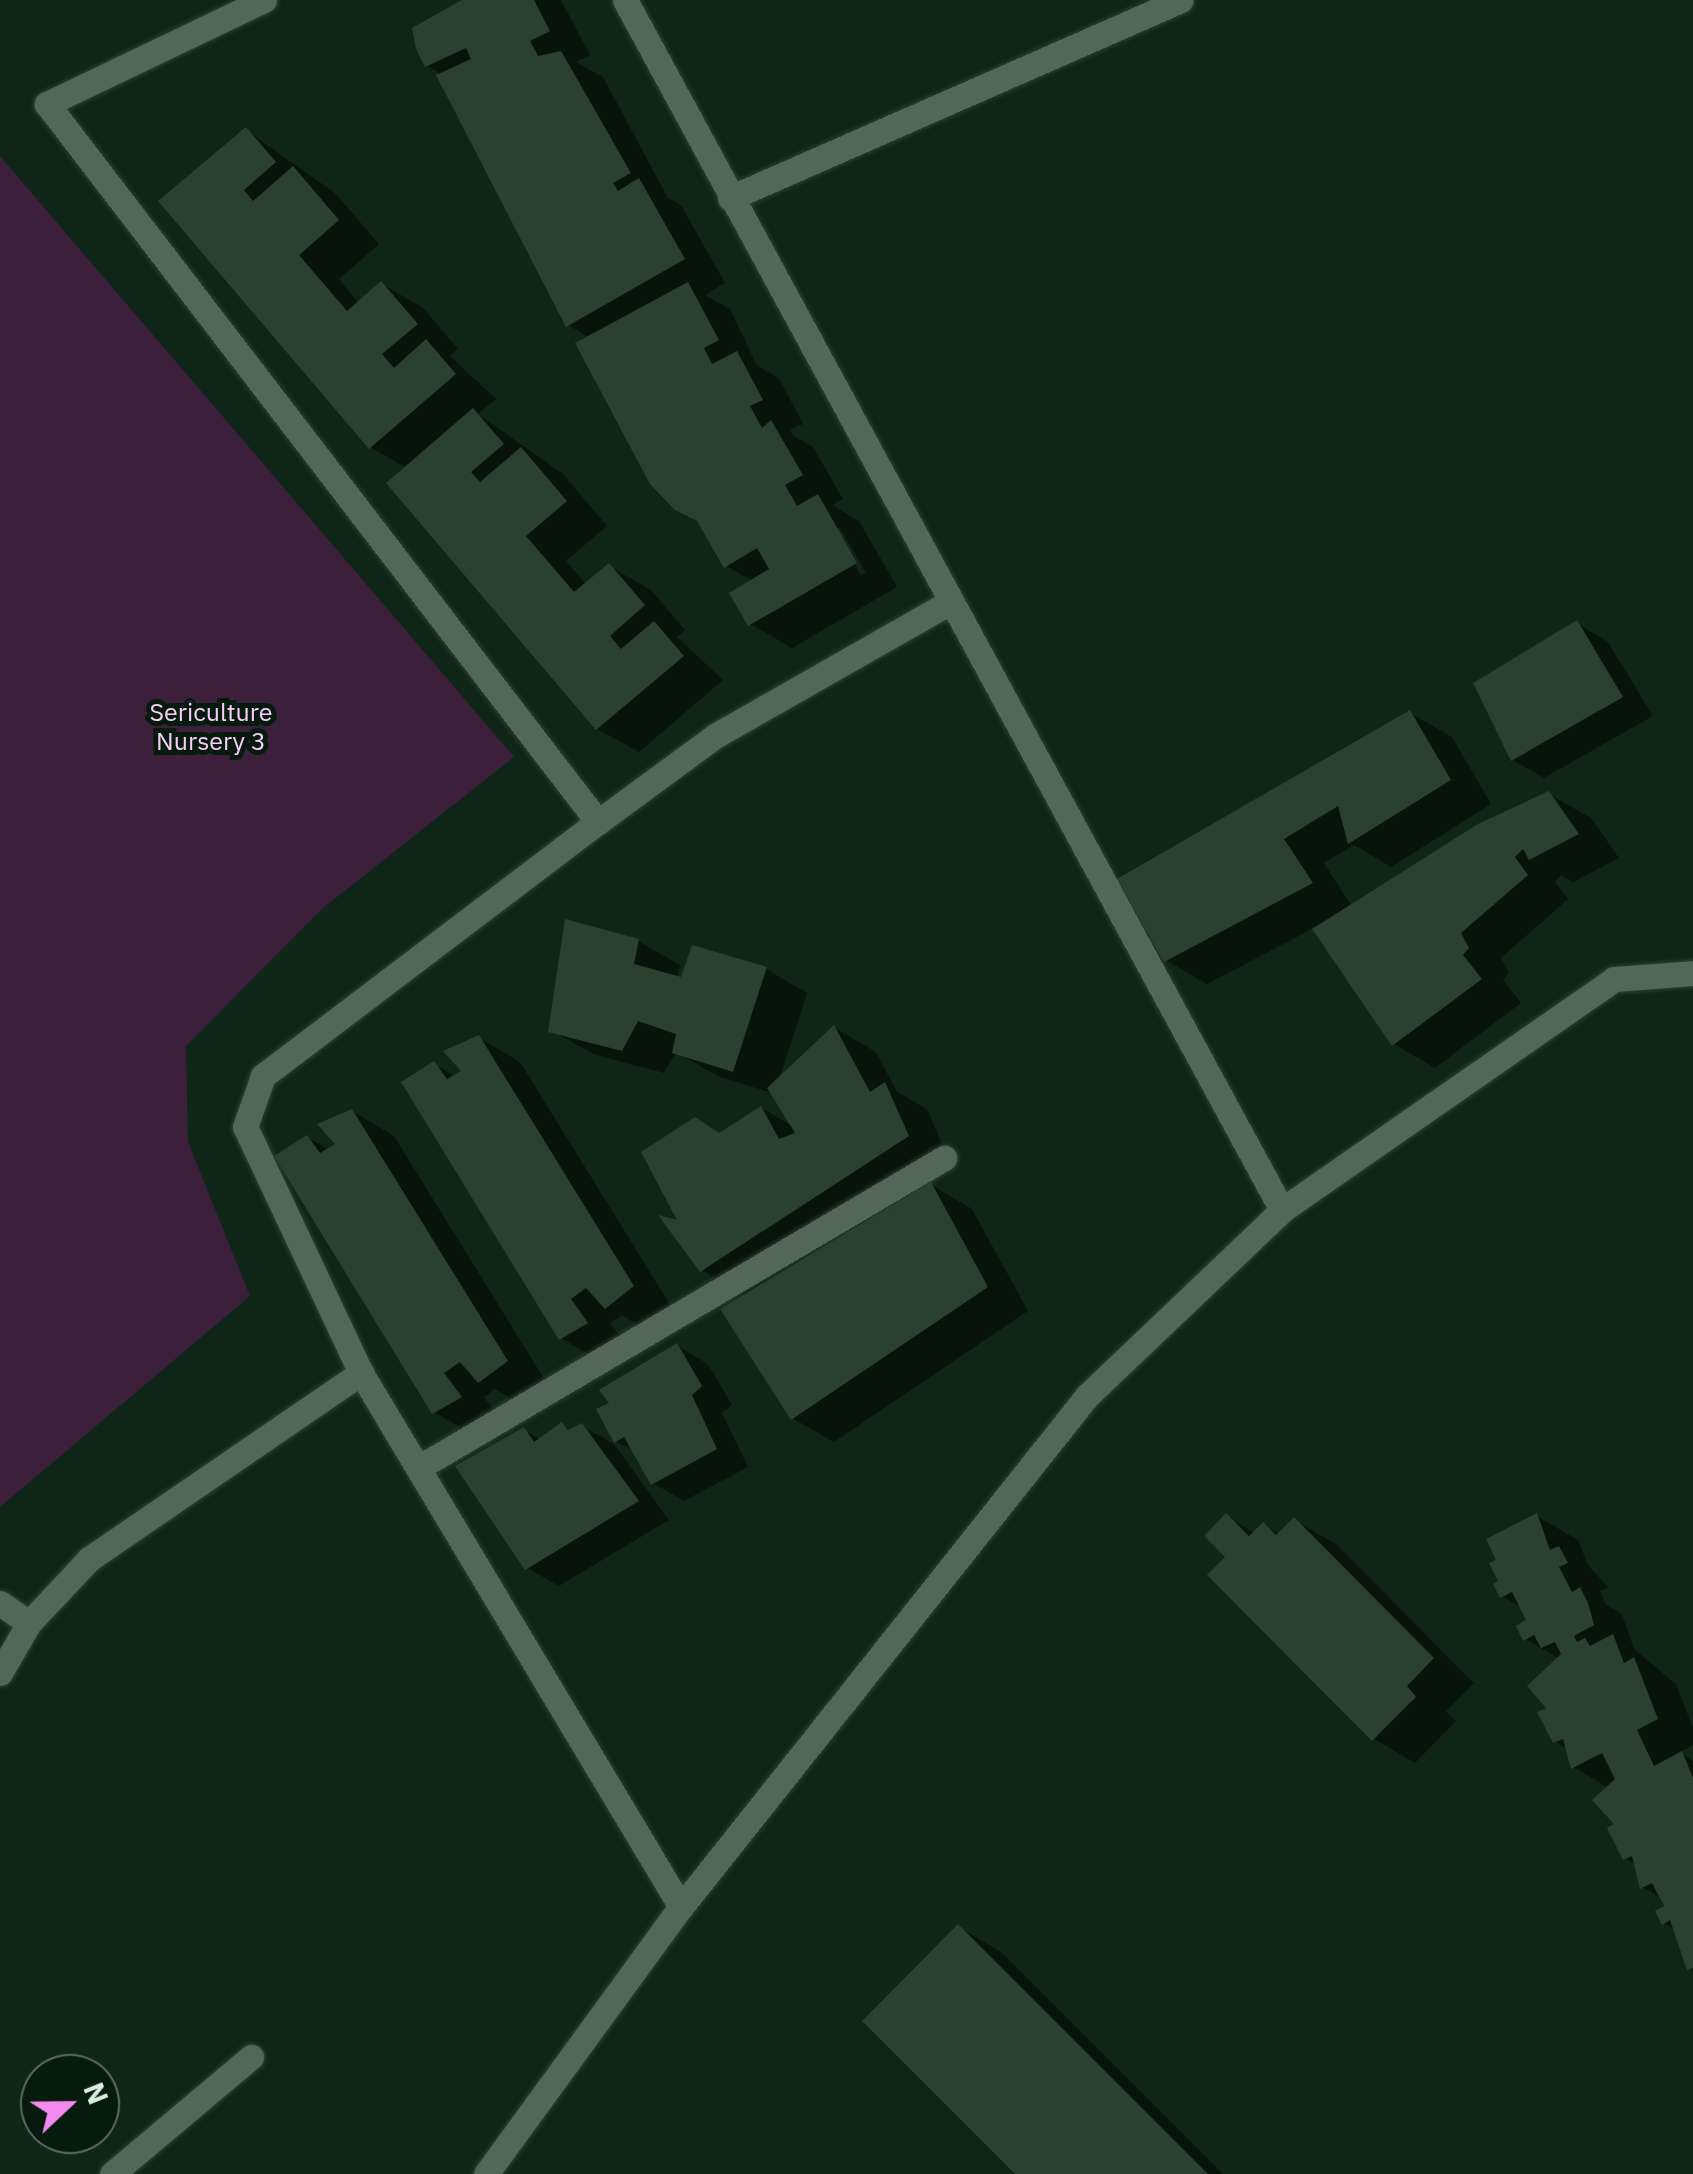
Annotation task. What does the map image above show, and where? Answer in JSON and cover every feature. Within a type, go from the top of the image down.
[{"type":"street","points":[[264,0],[47,104],[598,822]]},
{"type":"street","points":[[625,0],[948,604],[1282,1210]]},
{"type":"street","points":[[730,198],[1180,0]]},
{"type":"street","points":[[681,1907],[360,1374],[245,1127],[262,1076],[598,822],[715,736],[948,604]]},
{"type":"street","points":[[486,2174],[681,1907],[1087,1396],[1282,1210],[1614,978],[1693,974]]},
{"type":"street","points":[[418,1468],[944,1158]]},
{"type":"street","points":[[0,1672],[29,1623],[89,1560],[360,1374]]},
{"type":"street","points":[[0,1603],[29,1623]]},
{"type":"street","points":[[112,2174],[251,2057]]},
{"type":"green space","name":"Sericulture Nursery 3","points":[[0,156],[514,757],[323,908],[186,1046],[188,1142],[250,1296],[0,1507]]},
{"type":"building","points":[[462,0],[534,0],[550,31],[530,41],[538,56],[561,51],[631,173],[613,183],[618,191],[639,178],[685,259],[566,327],[436,75],[471,59],[466,48],[425,67],[416,49],[412,28]]},
{"type":"building","points":[[246,127],[276,162],[244,190],[253,201],[293,166],[339,220],[299,255],[347,311],[381,281],[418,324],[382,354],[394,368],[426,339],[456,374],[369,449],[158,201]]},
{"type":"building","points":[[688,282],[719,340],[704,348],[712,364],[737,351],[763,400],[750,406],[762,428],[771,420],[803,475],[785,485],[797,506],[818,494],[857,563],[748,626],[729,593],[769,569],[757,548],[724,568],[697,521],[675,510],[650,484],[575,343]]},
{"type":"building","points":[[473,408],[504,444],[471,472],[480,482],[521,447],[567,501],[526,536],[574,592],[609,563],[645,605],[610,636],[621,649],[654,621],[684,656],[596,730],[386,483]]},
{"type":"building","points":[[1577,620],[1623,697],[1511,761],[1473,683]]},
{"type":"building","points":[[1410,710],[1451,780],[1348,844],[1338,806],[1284,839],[1313,883],[1164,962],[1117,879]]},
{"type":"building","points":[[1549,791],[1579,834],[1529,860],[1523,849],[1515,857],[1528,875],[1461,933],[1469,948],[1463,955],[1482,979],[1392,1046],[1312,929],[1478,824]]},
{"type":"building","points":[[565,919],[639,939],[634,964],[681,977],[692,945],[767,967],[733,1072],[672,1053],[676,1034],[638,1021],[622,1051],[548,1032]]},
{"type":"building","points":[[834,1025],[870,1092],[885,1082],[909,1136],[700,1272],[658,1215],[677,1220],[641,1152],[695,1117],[719,1133],[761,1106],[779,1139],[795,1133],[767,1088]]},
{"type":"building","points":[[479,1035],[634,1286],[605,1309],[586,1288],[571,1299],[588,1323],[559,1340],[401,1082],[434,1061],[447,1079],[461,1071],[443,1051]]},
{"type":"building","points":[[352,1109],[508,1361],[478,1383],[460,1362],[444,1373],[462,1397],[432,1414],[274,1156],[307,1135],[320,1153],[335,1144],[317,1124]]},
{"type":"building","points":[[931,1182],[988,1287],[791,1420],[720,1309]]},
{"type":"building","points":[[677,1343],[702,1386],[692,1395],[717,1449],[651,1485],[624,1437],[614,1443],[596,1409],[609,1403],[599,1390]]},
{"type":"building","points":[[562,1422],[568,1430],[582,1423],[639,1501],[525,1570],[455,1466],[524,1427],[534,1442]]},
{"type":"building","points":[[1226,1513],[1249,1536],[1263,1522],[1276,1535],[1294,1517],[1434,1658],[1407,1686],[1416,1697],[1372,1741],[1207,1575],[1225,1557],[1204,1536]]},
{"type":"building","points":[[1537,1513],[1550,1550],[1559,1546],[1568,1563],[1559,1567],[1572,1592],[1580,1587],[1588,1603],[1594,1625],[1574,1636],[1577,1642],[1585,1638],[1590,1646],[1613,1634],[1624,1663],[1634,1657],[1658,1719],[1637,1730],[1654,1766],[1682,1751],[1693,1778],[1693,1968],[1687,1970],[1670,1920],[1662,1925],[1655,1911],[1664,1906],[1652,1883],[1640,1889],[1632,1856],[1623,1860],[1607,1828],[1614,1824],[1592,1800],[1615,1779],[1602,1753],[1571,1769],[1563,1739],[1553,1743],[1537,1712],[1546,1708],[1527,1686],[1561,1654],[1555,1642],[1541,1648],[1534,1635],[1523,1641],[1516,1626],[1526,1620],[1512,1592],[1500,1598],[1493,1584],[1498,1581],[1489,1563],[1496,1560],[1486,1539]]},
{"type":"building","points":[[958,1924],[1208,2174],[1015,2174],[862,2021]]}]
